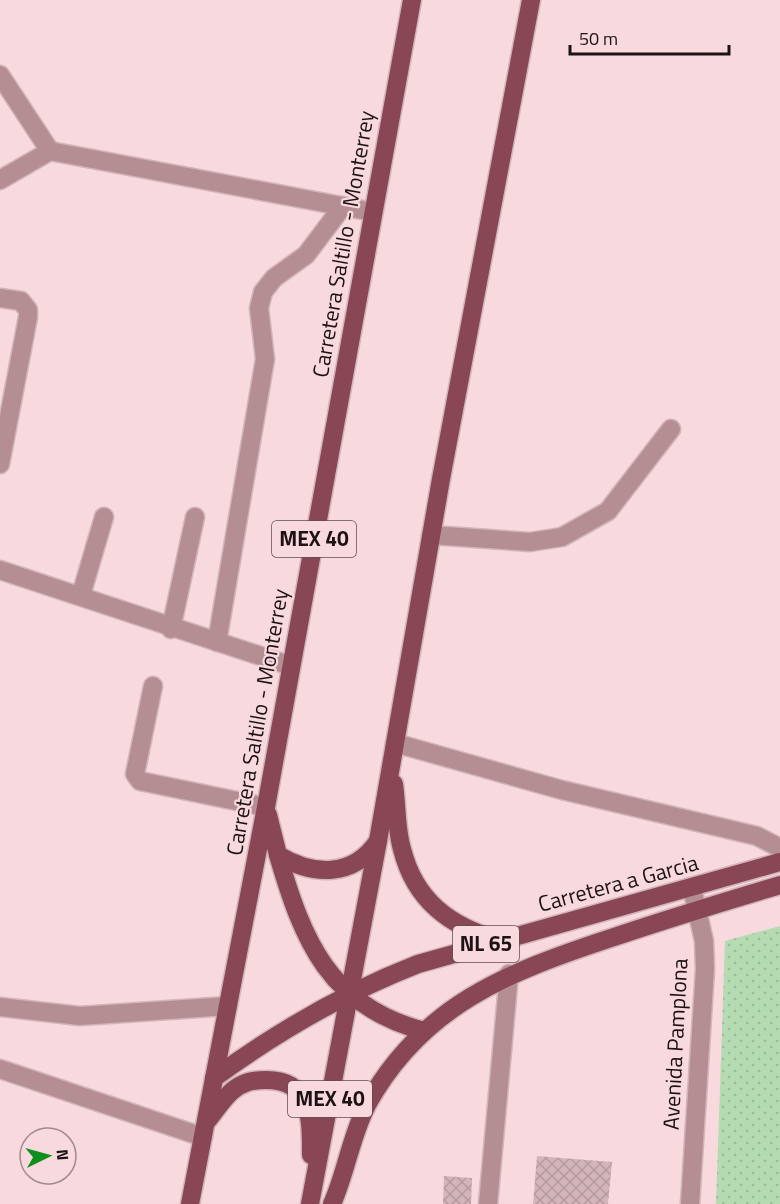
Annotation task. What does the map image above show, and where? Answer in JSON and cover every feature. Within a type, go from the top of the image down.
[{"type":"main road","name":"Carretera Saltillo - Monterrey","points":[[190,1204],[266,807],[412,0]]},
{"type":"main road","name":"MEX 40","points":[[311,1200],[392,765],[431,535],[531,0]]},
{"type":"main road","points":[[392,765],[401,848],[411,875],[426,898],[446,918],[471,932],[498,940]]},
{"type":"main road","points":[[266,807],[278,855],[298,916],[327,972],[349,995],[381,1016],[424,1031]]},
{"type":"main road","points":[[278,855],[302,867],[324,872],[355,864],[378,841]]},
{"type":"main road","name":"Carretera a Garcia","points":[[214,1078],[271,1040],[372,982],[418,964],[780,862]]},
{"type":"main road","name":"Carretera a Garcia","points":[[332,1204],[366,1107],[403,1052],[424,1031],[462,1002],[510,974],[535,963],[780,885]]},
{"type":"main road","points":[[204,1129],[231,1091],[249,1080],[270,1080],[294,1086],[304,1099],[309,1117],[311,1200]]},
{"type":"street","points":[[0,75],[50,151]]},
{"type":"street","points":[[0,180],[50,151],[373,212]]},
{"type":"street","points":[[217,642],[265,359],[259,308],[263,292],[274,278],[306,255],[343,206]]},
{"type":"street","points":[[0,298],[21,301],[28,310],[28,317],[0,464]]},
{"type":"street","points":[[431,535],[530,542],[562,537],[608,512],[671,429]]},
{"type":"street","points":[[171,628],[195,517]]},
{"type":"street","points":[[81,596],[104,518]]},
{"type":"street","points":[[0,570],[291,666]]},
{"type":"street","points":[[153,687],[135,774],[140,781],[266,807]]},
{"type":"street","points":[[395,742],[562,790],[757,836],[780,848]]},
{"type":"street","name":"Avenida Pamplona","points":[[690,1204],[705,969],[704,941],[692,888]]},
{"type":"street","points":[[488,1204],[510,974]]},
{"type":"street","points":[[0,1007],[80,1016],[228,1006]]},
{"type":"street","points":[[0,1069],[204,1129]]},
{"type":"green space","points":[[780,926],[780,1204],[716,1204],[725,941]]},
{"type":"building","points":[[537,1156],[612,1162],[608,1204],[533,1204]]},
{"type":"building","points":[[444,1176],[472,1178],[471,1204],[443,1204]]}]
